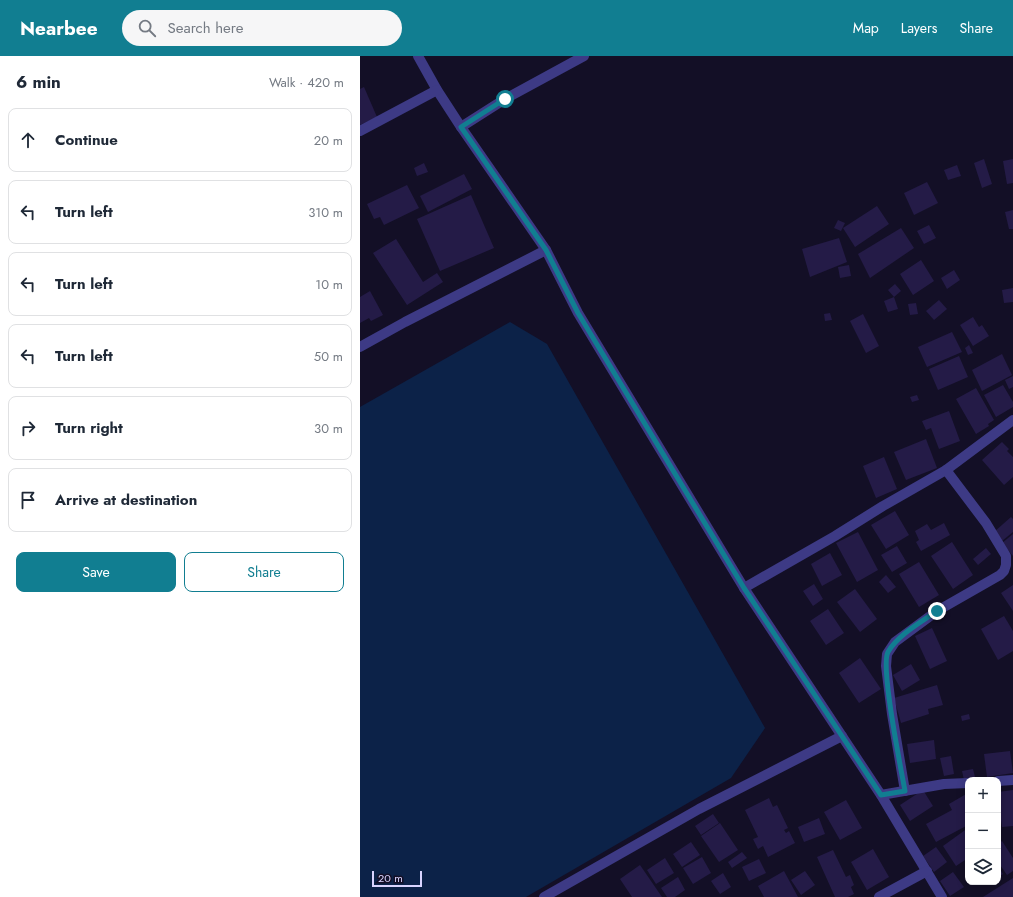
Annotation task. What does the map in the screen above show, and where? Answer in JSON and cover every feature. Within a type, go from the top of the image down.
[{"type":"street","points":[[418,56],[461,127],[546,250],[578,313],[744,588],[881,795],[942,897]]},
{"type":"street","points":[[461,127],[505,99],[584,56]]},
{"type":"street","points":[[360,131],[438,90]]},
{"type":"street","points":[[360,347],[405,322],[546,250]]},
{"type":"street","points":[[744,588],[946,470],[1013,420]]},
{"type":"street","points":[[905,791],[892,714],[886,666],[887,654],[895,642],[901,637],[937,611],[1000,575],[1004,571],[1006,565],[1006,556],[986,523],[946,470]]},
{"type":"street","points":[[544,897],[699,809],[842,736]]},
{"type":"street","points":[[1001,781],[1013,780]]},
{"type":"street","points":[[881,795],[944,784],[965,783]]},
{"type":"street","points":[[879,897],[927,871]]},
{"type":"water","points":[[510,322],[547,344],[765,728],[731,778],[526,897],[360,897],[360,407]]},
{"type":"building","points":[[364,87],[377,117],[360,125],[360,89]]},
{"type":"building","points":[[984,159],[992,184],[982,188],[974,163]]},
{"type":"building","points":[[1013,159],[1013,183],[1007,184],[1003,161]]},
{"type":"building","points":[[424,163],[428,172],[417,176],[414,168]]},
{"type":"building","points":[[957,165],[961,176],[948,180],[944,170]]},
{"type":"building","points":[[464,174],[472,189],[428,212],[420,196]]},
{"type":"building","points":[[927,182],[938,203],[914,215],[904,193]]},
{"type":"building","points":[[407,185],[419,208],[384,225],[380,217],[374,219],[367,204]]},
{"type":"building","points":[[471,195],[494,248],[440,271],[417,219]]},
{"type":"building","points":[[877,206],[889,224],[855,247],[843,228]]},
{"type":"building","points":[[1013,210],[1013,229],[1009,229],[1005,212]]},
{"type":"building","points":[[838,220],[845,223],[841,231],[834,228]]},
{"type":"building","points":[[929,225],[936,238],[924,244],[917,231]]},
{"type":"building","points":[[901,228],[914,248],[870,278],[858,254]]},
{"type":"building","points":[[839,238],[847,262],[810,277],[802,249]]},
{"type":"building","points":[[396,239],[423,282],[437,273],[443,282],[407,305],[373,253]]},
{"type":"building","points":[[921,260],[934,281],[913,295],[900,274]]},
{"type":"building","points":[[849,265],[851,276],[840,278],[838,267]]},
{"type":"building","points":[[954,270],[960,280],[947,289],[941,278]]},
{"type":"building","points":[[895,284],[901,291],[894,297],[888,290]]},
{"type":"building","points":[[1013,288],[1013,302],[1004,303],[1002,290]]},
{"type":"building","points":[[370,291],[383,315],[371,321],[369,318],[360,323],[360,297]]},
{"type":"building","points":[[894,297],[898,309],[888,312],[884,301]]},
{"type":"building","points":[[939,300],[947,309],[934,320],[926,311]]},
{"type":"building","points":[[916,303],[918,314],[910,315],[908,304]]},
{"type":"building","points":[[830,313],[832,320],[825,321],[824,314]]},
{"type":"building","points":[[863,314],[879,346],[866,353],[850,321]]},
{"type":"building","points":[[973,317],[979,327],[982,325],[989,336],[973,346],[960,325]]},
{"type":"building","points":[[952,332],[962,352],[927,367],[918,347]]},
{"type":"building","points":[[969,345],[973,353],[968,355],[965,348]]},
{"type":"building","points":[[1002,354],[1012,375],[982,391],[972,370]]},
{"type":"building","points":[[959,356],[968,377],[938,390],[929,369]]},
{"type":"building","points":[[1013,376],[1013,387],[1009,389],[1005,380]]},
{"type":"building","points":[[1003,385],[1013,402],[1013,407],[996,417],[984,395]]},
{"type":"building","points":[[976,388],[994,420],[988,424],[989,426],[976,434],[956,399]]},
{"type":"building","points":[[917,395],[919,400],[912,402],[910,397]]},
{"type":"building","points":[[949,411],[960,441],[939,449],[931,428],[926,430],[922,421]]},
{"type":"building","points":[[926,439],[937,468],[906,480],[894,452]]},
{"type":"building","points":[[1002,442],[1009,449],[1007,451],[1013,457],[1013,477],[1004,485],[982,460]]},
{"type":"building","points":[[884,457],[897,489],[876,498],[863,466]]},
{"type":"building","points":[[895,511],[909,535],[886,549],[871,525]]},
{"type":"building","points":[[1011,517],[1013,519],[1013,532],[1002,541],[994,532]]},
{"type":"building","points":[[944,523],[950,535],[921,551],[916,542],[919,540],[915,531],[927,524],[931,530]]},
{"type":"building","points":[[858,532],[878,570],[857,582],[836,543]]},
{"type":"building","points":[[1013,534],[1013,556],[1002,543]]},
{"type":"building","points":[[952,542],[973,575],[953,589],[931,556]]},
{"type":"building","points":[[897,546],[907,563],[892,572],[881,555]]},
{"type":"building","points":[[986,548],[991,554],[978,565],[973,559]]},
{"type":"building","points":[[830,553],[842,575],[822,586],[811,564]]},
{"type":"building","points":[[919,562],[939,595],[919,607],[899,574]]},
{"type":"building","points":[[886,575],[896,587],[888,593],[879,582]]},
{"type":"building","points":[[814,584],[823,599],[813,606],[803,591]]},
{"type":"building","points":[[1013,585],[1013,611],[1001,593]]},
{"type":"building","points":[[855,589],[877,619],[860,632],[837,602]]},
{"type":"building","points":[[828,609],[844,633],[826,645],[810,621]]},
{"type":"building","points":[[1004,616],[1013,631],[1013,651],[998,660],[981,629]]},
{"type":"building","points":[[932,628],[947,661],[930,669],[915,636]]},
{"type":"building","points":[[860,658],[881,689],[859,703],[839,673]]},
{"type":"building","points":[[911,664],[920,680],[902,691],[893,675]]},
{"type":"building","points":[[937,685],[943,705],[928,709],[929,714],[901,723],[894,698]]},
{"type":"building","points":[[969,714],[970,719],[962,721],[961,716]]},
{"type":"building","points":[[934,740],[936,759],[910,763],[907,744]]},
{"type":"building","points":[[1010,751],[1013,773],[987,777],[984,754]]},
{"type":"building","points":[[951,756],[954,774],[944,776],[940,758]]},
{"type":"building","points":[[973,769],[975,777],[965,777],[964,780],[962,771]]},
{"type":"building","points":[[923,790],[933,806],[910,821],[900,805]]},
{"type":"building","points":[[1013,790],[1013,826],[1002,827],[1001,792]]},
{"type":"building","points":[[965,795],[965,827],[936,842],[926,824],[952,810],[949,804]]},
{"type":"building","points":[[769,798],[773,807],[777,805],[788,828],[784,830],[786,833],[789,831],[795,843],[768,857],[763,846],[758,849],[753,839],[758,837],[745,810]]},
{"type":"building","points":[[846,800],[862,828],[840,840],[824,812]]},
{"type":"building","points":[[713,814],[719,823],[701,835],[695,826]]},
{"type":"building","points":[[819,818],[825,834],[804,842],[798,827]]},
{"type":"building","points":[[720,823],[738,850],[719,862],[701,836]]},
{"type":"building","points":[[965,830],[965,860],[956,866],[943,846]]},
{"type":"building","points":[[1002,841],[1013,858],[1013,871],[1007,875],[1001,866]]},
{"type":"building","points":[[691,842],[700,855],[682,867],[673,854]]},
{"type":"building","points":[[936,847],[947,862],[934,872],[923,856]]},
{"type":"building","points":[[873,849],[889,877],[867,890],[851,862]]},
{"type":"building","points":[[833,850],[846,877],[850,875],[854,885],[851,887],[854,894],[848,897],[835,897],[817,857]]},
{"type":"building","points":[[742,852],[747,858],[732,868],[728,862]]},
{"type":"building","points":[[702,857],[711,873],[693,884],[683,868]]},
{"type":"building","points":[[665,858],[674,873],[656,884],[647,870]]},
{"type":"building","points":[[759,859],[766,873],[749,881],[742,867]]},
{"type":"building","points":[[640,865],[662,897],[632,897],[620,879]]},
{"type":"building","points":[[784,871],[798,897],[764,897],[758,886]]},
{"type":"building","points":[[805,871],[815,885],[801,895],[791,880]]},
{"type":"building","points":[[953,872],[964,887],[950,896],[940,881]]},
{"type":"building","points":[[723,873],[731,887],[720,894],[711,881]]},
{"type":"building","points":[[678,877],[685,890],[675,897],[667,897],[661,888]]},
{"type":"building","points":[[1013,878],[1013,897],[983,897]]},
{"type":"route","points":[[505,99],[461,127],[546,250],[578,313],[744,588],[881,795],[905,791],[892,714],[886,666],[887,654],[895,642],[937,611]]}]
